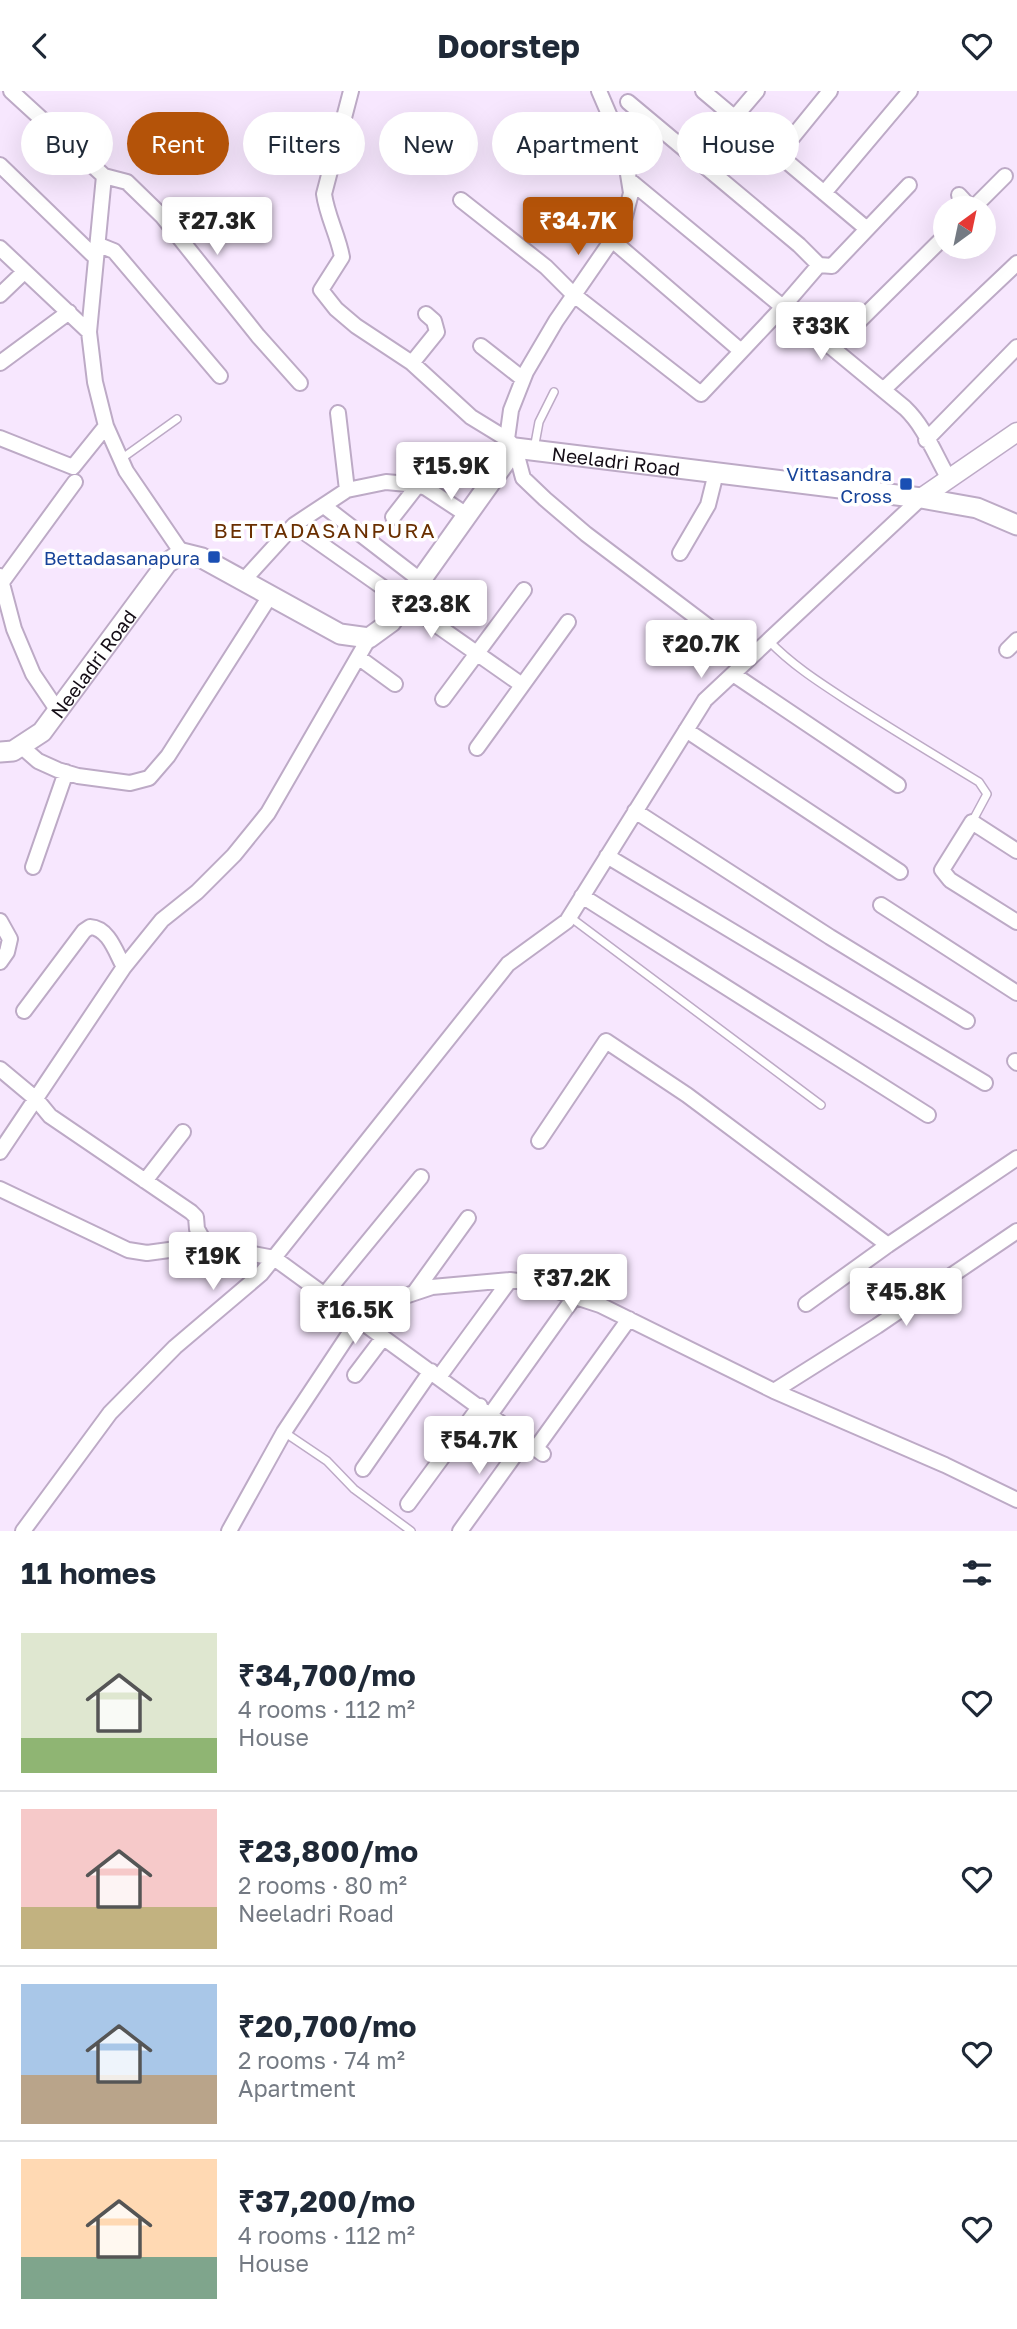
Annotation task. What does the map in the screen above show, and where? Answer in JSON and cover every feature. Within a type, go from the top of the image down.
[{"type":"main road","name":"Neeladri Road","points":[[519,445],[921,498],[977,508],[1017,525]]},
{"type":"main road","points":[[182,553],[202,558],[340,634],[369,638],[391,622],[519,445]]},
{"type":"main road","name":"Neeladri Road","points":[[8,753],[43,732],[167,563],[182,553]]},
{"type":"street","points":[[11,91],[104,176],[127,182],[162,216],[258,336],[300,383]]},
{"type":"street","points":[[351,91],[324,194],[342,257],[320,290],[336,309],[412,363],[471,417],[519,445]]},
{"type":"street","points":[[599,91],[608,112]]},
{"type":"street","points":[[703,91],[727,112]]},
{"type":"street","points":[[739,112],[757,91]]},
{"type":"street","points":[[824,193],[910,91]]},
{"type":"street","points":[[799,129],[828,92]]},
{"type":"street","points":[[617,112],[631,97],[799,245],[818,265],[832,266],[909,185]]},
{"type":"street","points":[[0,165],[97,251],[114,251],[220,376]]},
{"type":"street","points":[[799,172],[867,229]]},
{"type":"street","points":[[628,175],[631,193],[623,224],[556,321],[523,379],[511,410],[523,478],[586,534],[750,658]]},
{"type":"street","points":[[104,176],[89,332],[95,382],[106,426],[121,459],[154,515],[182,553]]},
{"type":"street","points":[[984,196],[1005,176]]},
{"type":"street","points":[[629,180],[920,422],[926,440],[950,479]]},
{"type":"street","points":[[461,201],[546,267],[573,295],[701,394],[782,308],[818,265]]},
{"type":"street","points":[[612,240],[741,351]]},
{"type":"street","points":[[0,248],[89,332]]},
{"type":"street","points":[[832,348],[933,248]]},
{"type":"street","points":[[883,390],[1017,263]]},
{"type":"street","points":[[0,295],[24,272]]},
{"type":"street","points":[[0,363],[69,312]]},
{"type":"street","points":[[412,363],[437,332],[434,321],[426,314]]},
{"type":"street","points":[[481,346],[523,379]]},
{"type":"street","points":[[926,440],[1017,347]]},
{"type":"street","points":[[338,413],[347,490]]},
{"type":"street","points":[[0,438],[73,467],[106,426]]},
{"type":"street","points":[[23,1531],[110,1413],[175,1347],[261,1274],[508,964],[570,917],[705,700],[921,498],[1017,432]]},
{"type":"street","points":[[680,553],[708,505],[716,473]]},
{"type":"street","points":[[58,711],[33,674],[19,641],[1,579],[75,482]]},
{"type":"street","points":[[243,581],[294,525],[347,490],[386,482],[418,485],[433,491],[467,515]]},
{"type":"street","points":[[393,517],[418,485]]},
{"type":"street","points":[[324,506],[420,580]]},
{"type":"street","points":[[294,525],[406,601],[522,685]]},
{"type":"street","points":[[443,699],[524,590]]},
{"type":"street","points":[[8,753],[101,780],[130,783],[149,778],[168,756],[270,596]]},
{"type":"street","points":[[477,748],[568,622]]},
{"type":"street","points":[[0,1152],[124,967],[162,920],[234,855],[268,813],[369,638]]},
{"type":"street","points":[[358,657],[395,684]]},
{"type":"street","points":[[733,674],[898,785]]},
{"type":"street","points":[[686,730],[900,872]]},
{"type":"street","points":[[33,867],[66,772]]},
{"type":"street","points":[[635,811],[967,1021]]},
{"type":"street","points":[[1017,851],[972,822],[942,870],[943,874],[1017,922]]},
{"type":"street","points":[[607,856],[985,1083]]},
{"type":"street","points":[[582,896],[928,1115]]},
{"type":"street","points":[[880,905],[1017,993]]},
{"type":"street","points":[[0,921],[10,939],[7,952],[0,962]]},
{"type":"street","points":[[24,1011],[84,930],[90,927],[101,930],[107,936],[124,967]]},
{"type":"street","points":[[539,1141],[606,1041],[687,1095],[888,1245]]},
{"type":"street","points":[[0,1069],[36,1099],[50,1116],[196,1217],[197,1229],[206,1245]]},
{"type":"street","points":[[145,1181],[183,1132]]},
{"type":"street","points":[[806,1304],[1017,1158]]},
{"type":"street","points":[[325,1294],[421,1177]]},
{"type":"street","points":[[0,1189],[128,1250],[147,1253],[206,1245],[274,1258],[535,1448]]},
{"type":"street","points":[[414,1293],[468,1218]]},
{"type":"street","points":[[774,1391],[877,1327],[1017,1231]]},
{"type":"street","points":[[363,1469],[510,1280]]},
{"type":"street","points":[[229,1531],[284,1432],[359,1319],[396,1299],[414,1293],[453,1284],[510,1280],[533,1283],[600,1305],[774,1391],[945,1465],[1017,1500]]},
{"type":"street","points":[[408,1504],[575,1296]]},
{"type":"street","points":[[460,1531],[535,1448],[629,1319]]},
{"type":"street","points":[[355,1375],[383,1338]]},
{"type":"lane","points":[[519,445],[538,422],[554,392]]},
{"type":"lane","points":[[121,459],[177,419]]},
{"type":"lane","points":[[769,640],[806,674],[979,782],[987,794],[972,822]]},
{"type":"lane","points":[[570,917],[821,1105]]},
{"type":"lane","points":[[284,1432],[327,1461],[354,1489],[411,1531]]},
{"type":"place","name":"Vittasandra Cross","points":[[906,484]]},
{"type":"place","name":"Bettadasanapura","points":[[214,557]]},
{"type":"district","name":"BETTADASANPURA","points":[[325,530]]}]
